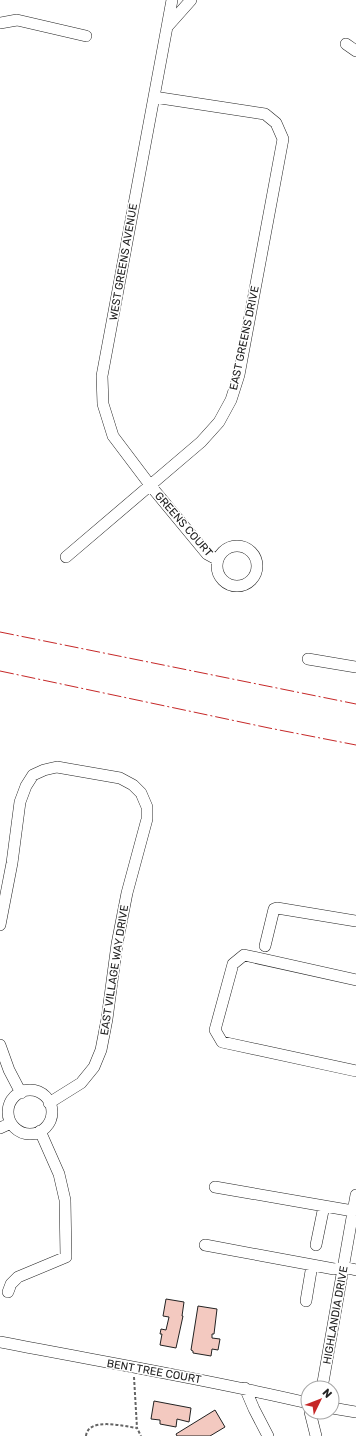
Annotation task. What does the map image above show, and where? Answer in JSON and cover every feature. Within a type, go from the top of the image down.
[{"type":"street","name":"WEST GREENS AVENUE","points":[[150,485],[113,436],[103,404],[102,376],[172,0]]},
{"type":"street","points":[[167,27],[192,0]]},
{"type":"street","points":[[0,23],[17,20],[86,36]]},
{"type":"street","points":[[346,44],[356,51]]},
{"type":"street","name":"EAST GREENS DRIVE","points":[[66,557],[201,442],[219,422],[231,400],[239,375],[283,139],[276,123],[265,114],[154,97]]},
{"type":"street","name":"GREENS COURT","points":[[150,485],[207,554],[218,560]]},
{"type":"street","points":[[308,659],[356,667]]},
{"type":"street","name":"EAST VILLAGE WAY DRIVE","points":[[0,925],[12,862],[20,802],[26,786],[33,775],[44,770],[57,767],[120,778],[133,785],[141,793],[147,806],[147,820],[127,893],[116,944],[107,1019],[101,1050],[94,1067],[81,1083],[49,1103]]},
{"type":"street","points":[[265,946],[274,909],[277,908],[356,921]]},
{"type":"street","points":[[356,980],[244,955],[232,964],[215,1030],[222,1042],[356,1071]]},
{"type":"street","points":[[0,1045],[9,1070],[21,1093]]},
{"type":"street","points":[[26,1091],[36,1092],[43,1095],[49,1103],[51,1117],[48,1125],[40,1131],[34,1134],[25,1134],[17,1130],[11,1123],[9,1107],[12,1100],[21,1093],[26,1091]]},
{"type":"street","points":[[0,1128],[11,1123]]},
{"type":"street","points":[[8,1292],[11,1284],[18,1277],[66,1257],[65,1200],[59,1174],[40,1131]]},
{"type":"street","points":[[215,1187],[353,1211]]},
{"type":"street","name":"HIGHLANDIA DRIVE","points":[[323,1380],[343,1268],[351,1246],[353,1211],[356,1195]]},
{"type":"street","points":[[316,1245],[324,1206]]},
{"type":"street","points":[[205,1246],[334,1269],[343,1268],[356,1270]]},
{"type":"street","points":[[306,1301],[312,1265]]},
{"type":"street","name":"BENT TREE COURT","points":[[0,1342],[120,1366],[245,1388],[300,1401]]},
{"type":"street","points":[[245,1388],[268,1436]]},
{"type":"street","points":[[340,1409],[356,1412]]},
{"type":"street","points":[[312,1420],[316,1436]]},
{"type":"path","points":[[134,1372],[137,1428],[140,1436]]},
{"type":"path","points":[[86,1436],[88,1429],[92,1426],[107,1424],[137,1428]]},
{"type":"building","points":[[166,1299],[184,1302],[183,1316],[176,1348],[160,1345],[162,1334],[160,1334],[161,1329],[166,1330],[169,1317],[163,1316]]},
{"type":"building","points":[[198,1306],[217,1309],[214,1334],[212,1334],[212,1338],[220,1339],[218,1350],[212,1349],[211,1356],[193,1353],[191,1350]]},
{"type":"building","points":[[154,1401],[191,1408],[189,1422],[177,1419],[176,1427],[160,1424],[160,1420],[151,1419]]},
{"type":"building","points":[[215,1410],[225,1427],[210,1436],[177,1436],[176,1434]]},
{"type":"power","points":[[0,632],[356,704]]},
{"type":"power","points":[[0,671],[356,745]]}]
